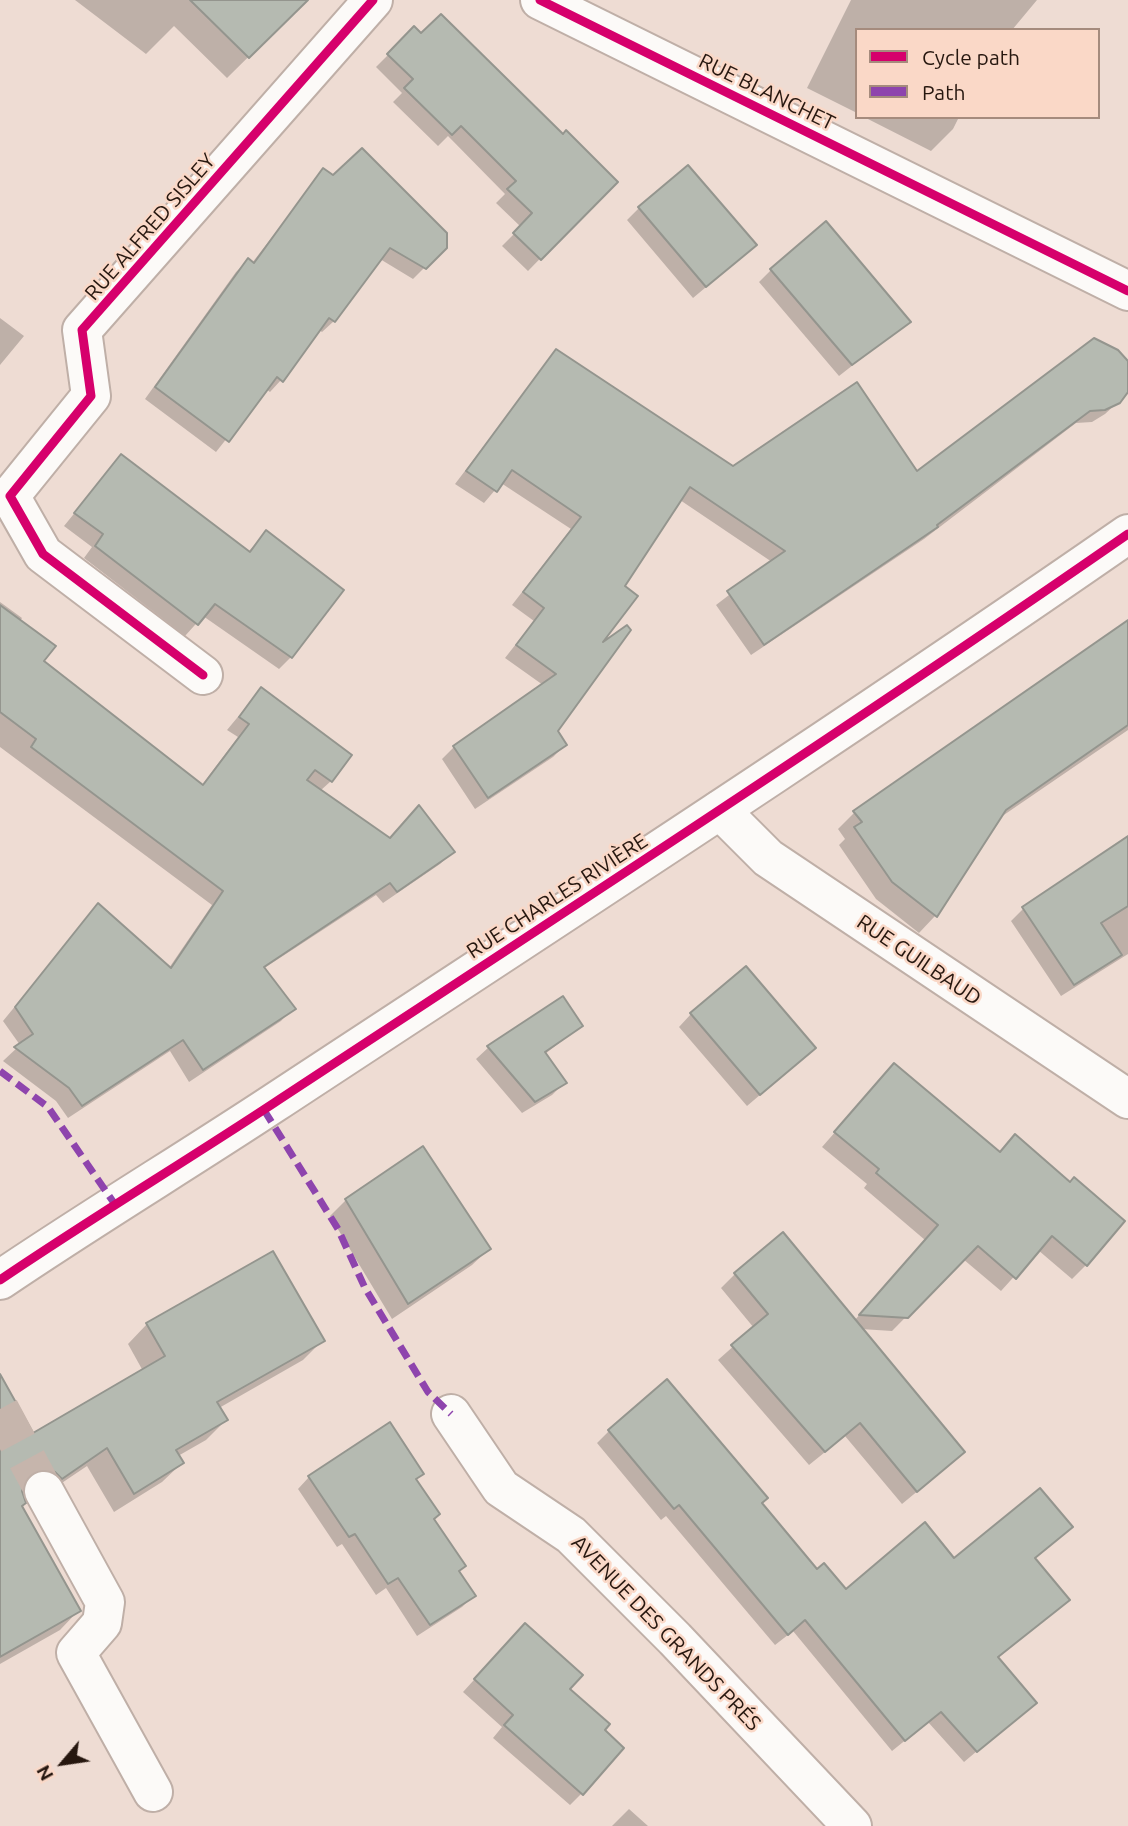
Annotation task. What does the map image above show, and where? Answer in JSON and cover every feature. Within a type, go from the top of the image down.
[{"type":"street","name":"RUE ALFRED SISLEY","points":[[203,675],[43,554],[5,497],[91,396],[82,330],[373,0]]},
{"type":"street","name":"RUE BLANCHET","points":[[540,0],[1128,291]]},
{"type":"street","name":"RUE CHARLES RIVIÈRE","points":[[0,1280],[114,1203],[264,1110],[720,810],[1128,534]]},
{"type":"street","name":"RUE GUILBAUD","points":[[720,810],[768,858],[1128,1099]]},
{"type":"street","name":"AVENUE DES GRANDS PRÉS","points":[[451,1414],[501,1488],[571,1535],[675,1639],[852,1826]]},
{"type":"street","points":[[44,1490],[105,1602],[102,1623],[76,1653],[153,1793]]},
{"type":"building","points":[[190,0],[308,0],[249,58]]},
{"type":"building","points":[[441,14],[563,134],[566,130],[618,182],[541,260],[513,233],[532,213],[507,189],[516,181],[461,126],[452,135],[404,88],[413,79],[387,54],[414,26],[421,33]]},
{"type":"building","points":[[362,148],[447,233],[447,248],[426,269],[390,248],[335,322],[329,318],[283,382],[277,377],[229,442],[155,387],[248,258],[254,263],[323,168],[333,175]]},
{"type":"building","points":[[688,165],[757,245],[706,287],[638,207]]},
{"type":"building","points":[[826,221],[911,322],[852,365],[770,269]]},
{"type":"building","points":[[1094,338],[1118,350],[1128,361],[1128,392],[1120,403],[1105,410],[1090,411],[937,525],[938,527],[764,645],[727,591],[785,551],[690,487],[625,586],[638,596],[603,642],[627,625],[631,630],[558,731],[567,745],[488,798],[453,746],[556,674],[516,645],[544,608],[523,592],[581,517],[512,470],[497,492],[466,471],[556,349],[733,466],[857,382],[917,471]]},
{"type":"building","points":[[121,454],[250,552],[266,530],[344,590],[292,658],[215,604],[198,625],[95,546],[103,534],[74,513]]},
{"type":"building","points":[[0,605],[56,646],[44,661],[203,785],[249,724],[239,717],[261,687],[352,755],[332,782],[315,770],[307,780],[390,838],[419,805],[455,852],[397,892],[390,883],[264,967],[296,1009],[203,1070],[183,1040],[82,1106],[69,1088],[14,1047],[33,1034],[15,1007],[98,903],[171,968],[223,891],[31,747],[36,739],[0,712]]},
{"type":"building","points":[[1128,620],[1128,725],[1006,810],[937,917],[892,882],[854,827],[862,822],[853,811]]},
{"type":"building","points":[[1128,836],[1128,906],[1101,923],[1122,955],[1074,985],[1022,907]]},
{"type":"building","points":[[746,966],[816,1048],[760,1095],[690,1013]]},
{"type":"building","points":[[563,996],[583,1026],[545,1052],[567,1083],[535,1102],[487,1046]]},
{"type":"building","points":[[894,1063],[1000,1152],[1015,1134],[1070,1182],[1074,1177],[1125,1221],[1087,1266],[1052,1236],[1016,1279],[978,1246],[908,1318],[859,1315],[938,1225],[876,1173],[879,1169],[834,1132]]},
{"type":"building","points":[[423,1146],[491,1249],[408,1304],[345,1199]]},
{"type":"building","points":[[783,1232],[965,1452],[917,1492],[860,1423],[825,1452],[731,1345],[768,1314],[734,1273]]},
{"type":"building","points":[[273,1251],[325,1341],[217,1402],[228,1420],[176,1450],[184,1463],[134,1494],[107,1448],[62,1479],[55,1472],[44,1469],[34,1472],[26,1479],[22,1491],[26,1503],[22,1506],[81,1611],[0,1657],[0,1374],[33,1433],[165,1356],[146,1323]]},
{"type":"building","points":[[667,1379],[768,1498],[762,1503],[817,1569],[824,1563],[846,1589],[925,1522],[954,1558],[1040,1488],[1073,1527],[1035,1558],[1070,1600],[998,1657],[1037,1703],[977,1752],[941,1712],[905,1741],[805,1620],[788,1635],[679,1505],[674,1509],[608,1430]]},
{"type":"building","points":[[390,1422],[424,1474],[416,1479],[440,1514],[434,1519],[466,1566],[459,1571],[476,1596],[430,1625],[398,1578],[388,1584],[355,1534],[349,1537],[308,1476]]},
{"type":"building","points":[[525,1623],[583,1675],[570,1689],[610,1724],[605,1730],[624,1748],[583,1795],[504,1725],[513,1715],[474,1679]]},
{"type":"tunnel","points":[[0,1409],[44,1491]]},
{"type":"marked path","points":[[0,1071],[48,1107],[114,1203]]},
{"type":"marked path","points":[[264,1110],[338,1229],[365,1288],[428,1392],[451,1414]]},
{"type":"cycle path","points":[[203,675],[43,554],[10,496],[91,396],[82,330],[373,0]]},
{"type":"cycle path","points":[[540,0],[1128,291]]},
{"type":"cycle path","points":[[0,1280],[703,821],[1128,534]]}]
